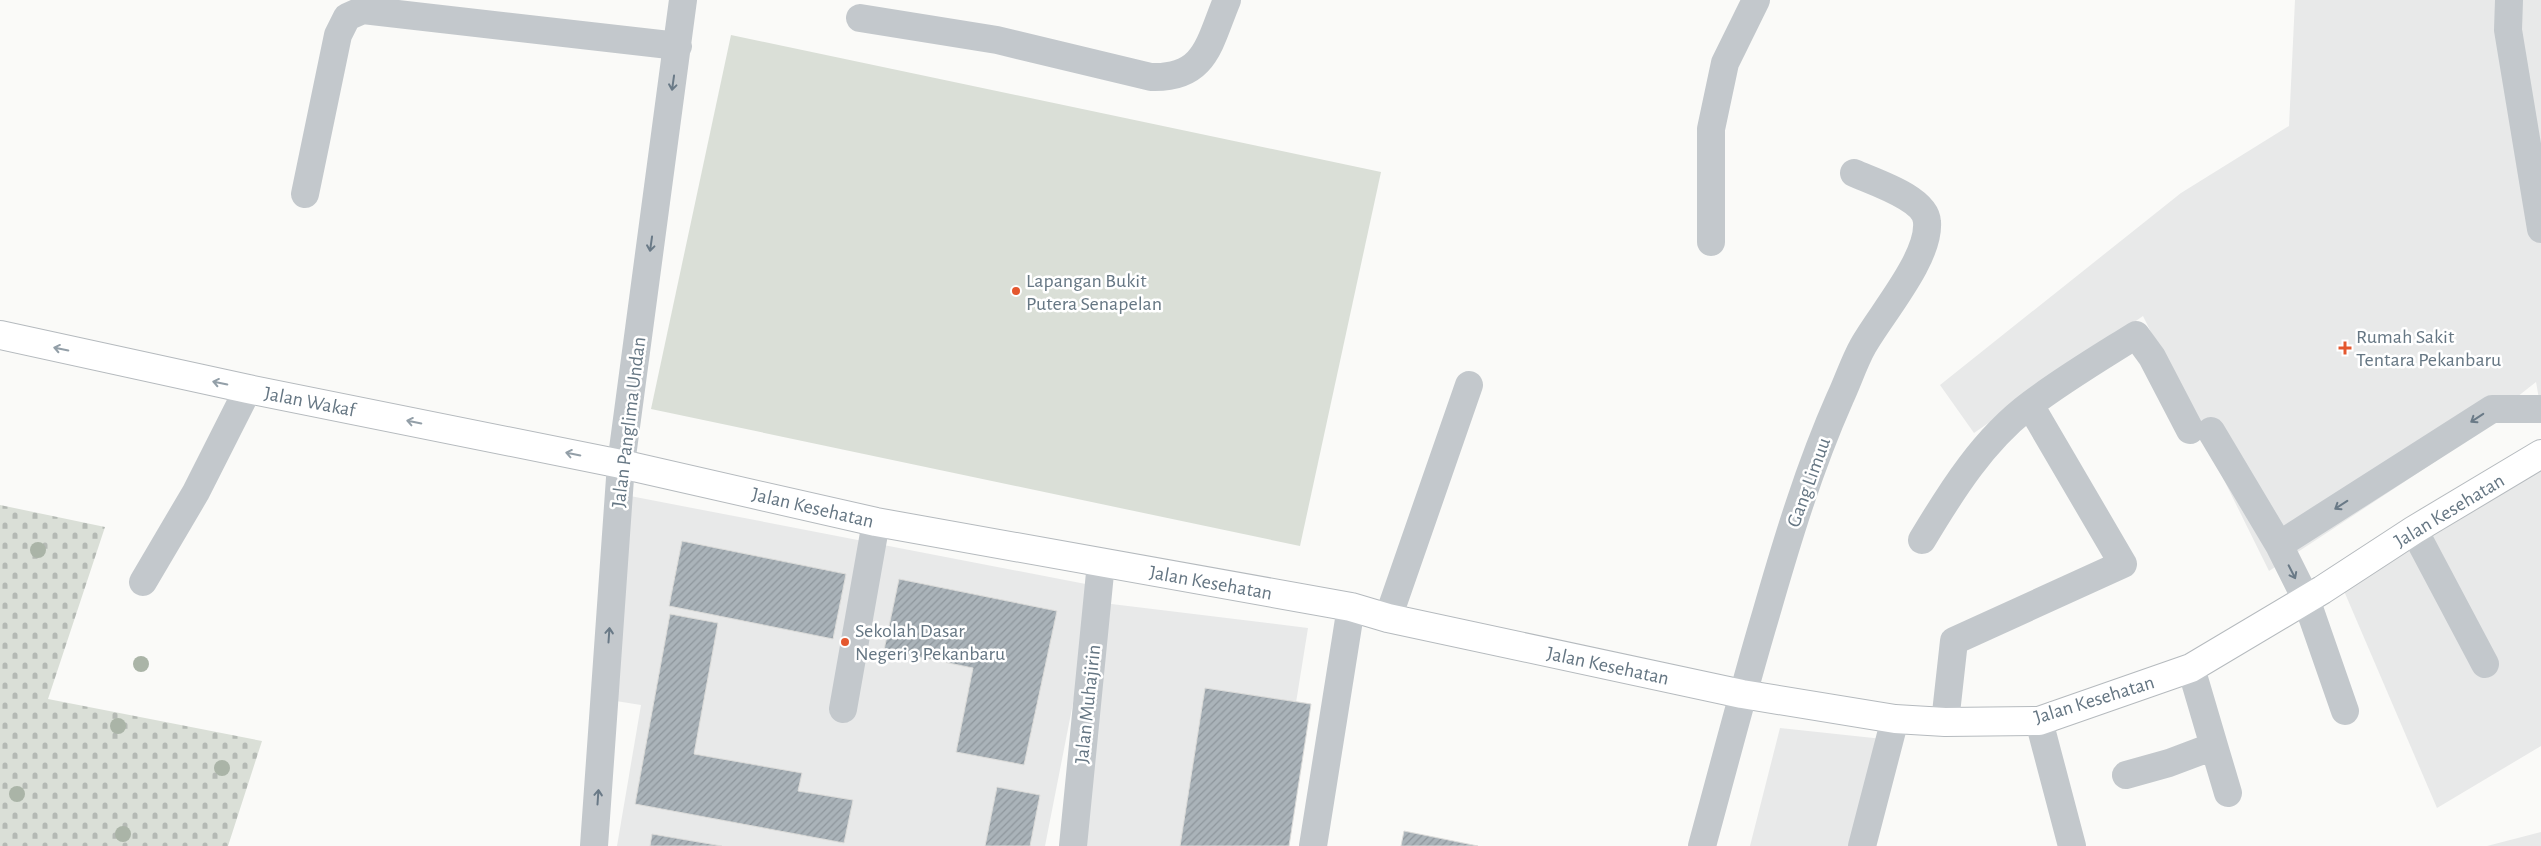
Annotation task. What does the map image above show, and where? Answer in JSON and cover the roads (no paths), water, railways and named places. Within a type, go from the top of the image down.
[{"type":"main road","name":"Jalan Wakaf","points":[[0,335],[248,389],[621,464]]},
{"type":"main road","name":"Jalan Kesehatan","points":[[621,464],[876,522],[1351,607],[1388,618],[1742,694],[1895,719],[1945,722],[2039,721],[2191,668],[2541,454]]},
{"type":"street","name":"Jalan Panglima Undan","points":[[594,846],[621,464],[683,0]]},
{"type":"street","points":[[860,18],[997,40],[1151,77],[1166,78],[1182,74],[1198,63],[1210,43],[1227,0]]},
{"type":"street","points":[[1711,242],[1711,129],[1725,63],[1756,0]]},
{"type":"street","points":[[2509,0],[2508,30],[2541,229]]},
{"type":"street","points":[[305,194],[338,35],[347,17],[363,10],[678,46]]},
{"type":"street","name":"Gang Limuu","points":[[1702,846],[1742,694],[1788,534],[1831,417],[1863,346],[1912,269],[1927,232],[1927,219],[1921,206],[1909,198],[1854,173]]},
{"type":"street","points":[[1922,540],[1953,488],[1989,444],[2030,405],[2136,335],[2279,545],[2306,599],[2344,711]]},
{"type":"street","points":[[1388,618],[1469,385]]},
{"type":"street","points":[[143,582],[196,492],[248,389]]},
{"type":"street","points":[[1945,722],[1954,642],[2123,564],[2030,405]]},
{"type":"street","points":[[2279,545],[2492,408],[2541,409]]},
{"type":"street","points":[[843,709],[876,522]]},
{"type":"street","points":[[2414,530],[2485,664]]},
{"type":"street","name":"Jalan Muhajirin","points":[[1073,846],[1101,563]]},
{"type":"street","points":[[1313,846],[1351,607]]},
{"type":"street","points":[[2191,668],[2228,793]]},
{"type":"street","points":[[1862,846],[1895,719]]},
{"type":"street","points":[[2039,721],[2072,846]]},
{"type":"street","points":[[2126,776],[2169,763],[2214,746]]},
{"type":"place","name":"Lapangan Bukit Putera Senapelan","points":[[1016,291]]},
{"type":"place","name":"Rumah Sakit Tentara Pekanbaru","points":[[2345,348]]},
{"type":"place","name":"Sekolah Dasar Negeri 3 Pekanbaru","points":[[845,642]]}]
